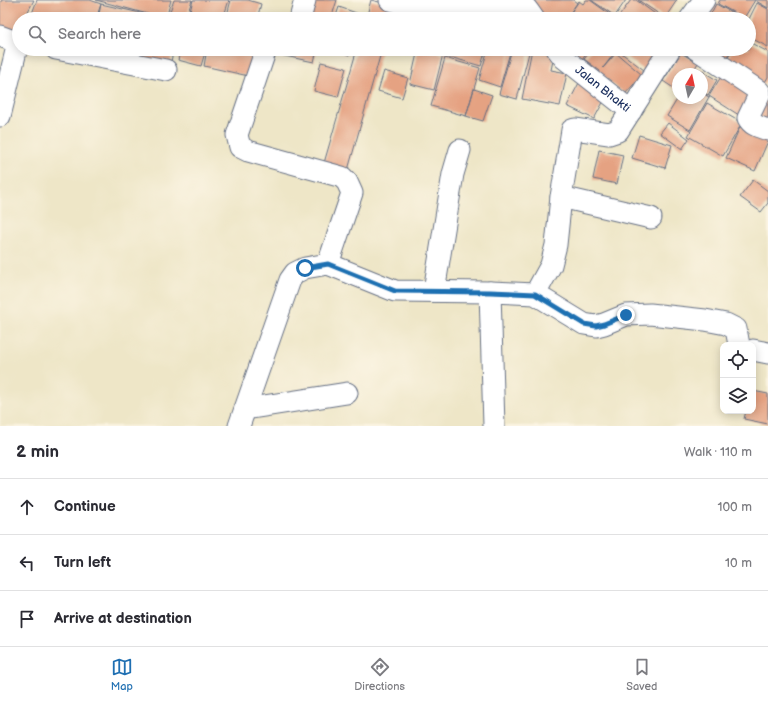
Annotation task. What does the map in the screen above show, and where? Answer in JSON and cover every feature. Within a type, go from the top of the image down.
[{"type":"street","points":[[302,12],[305,0]]},
{"type":"street","points":[[390,0],[431,9],[456,8],[490,1],[508,0],[524,6],[529,12]]},
{"type":"street","points":[[695,12],[704,0]]},
{"type":"street","points":[[0,116],[12,41]]},
{"type":"street","points":[[93,56],[166,70]]},
{"type":"street","points":[[264,56],[237,135],[240,147],[248,151],[342,177],[347,182],[352,193],[328,264]]},
{"type":"street","name":"Jalan Bhakti","points":[[563,56],[631,110],[666,56]]},
{"type":"street","points":[[706,56],[759,91],[760,93],[748,118],[753,124],[768,130]]},
{"type":"street","points":[[535,294],[551,265],[556,245],[561,197],[572,130],[575,129],[609,134],[613,133],[618,131],[631,110]]},
{"type":"street","points":[[434,291],[453,174],[460,150]]},
{"type":"street","points":[[561,197],[651,218]]},
{"type":"street","points":[[242,418],[290,280],[295,273],[305,268],[328,264],[395,291],[535,294],[584,324],[596,326],[626,315],[636,314],[726,324],[736,329],[738,342]]},
{"type":"street","points":[[490,292],[494,426]]},
{"type":"street","points":[[756,351],[768,353]]},
{"type":"street","points":[[242,418],[347,393]]},
{"type":"building","points":[[2,0],[34,0],[28,12],[12,12],[12,35],[0,29],[0,3]]},
{"type":"building","points":[[37,0],[90,0],[101,4],[98,12],[33,12]]},
{"type":"building","points":[[96,0],[171,0],[168,12],[140,12]]},
{"type":"building","points":[[174,0],[192,0],[188,12],[170,12]]},
{"type":"building","points":[[193,0],[229,0],[225,12],[190,12]]},
{"type":"building","points":[[231,0],[248,0],[261,4],[259,12],[228,12]]},
{"type":"building","points":[[310,0],[337,0],[333,12],[306,12]]},
{"type":"building","points":[[371,0],[395,6],[393,12],[368,12]]},
{"type":"building","points":[[529,0],[573,0],[577,3],[571,12],[538,12],[526,4]]},
{"type":"building","points":[[586,0],[590,0],[607,12],[571,12],[579,1],[583,4]]},
{"type":"building","points":[[591,0],[626,0],[618,12],[609,12]]},
{"type":"building","points":[[631,0],[636,0],[652,12],[622,12]]},
{"type":"building","points":[[638,0],[677,0],[669,12],[656,12]]},
{"type":"building","points":[[720,0],[755,0],[748,12],[733,12],[718,4]]},
{"type":"building","points":[[768,0],[768,8],[756,1]]},
{"type":"building","points":[[757,3],[768,9],[768,47],[756,41],[756,12],[752,12]]},
{"type":"building","points":[[101,4],[136,12],[99,12]]},
{"type":"building","points":[[716,4],[731,12],[712,12]]},
{"type":"building","points":[[339,7],[353,12],[337,12]]},
{"type":"building","points":[[756,46],[768,52],[768,77],[762,87],[723,66],[729,56],[756,56]]},
{"type":"building","points":[[135,56],[172,56],[170,65]]},
{"type":"building","points":[[179,56],[204,56],[201,66],[178,60]]},
{"type":"building","points":[[206,56],[258,56],[253,77],[204,66]]},
{"type":"building","points":[[285,56],[316,56],[314,62]]},
{"type":"building","points":[[355,56],[380,56],[348,170],[324,163]]},
{"type":"building","points":[[416,56],[442,56],[434,90],[410,84]]},
{"type":"building","points":[[446,56],[484,56],[481,66]]},
{"type":"building","points":[[486,56],[509,56],[500,87],[479,80]]},
{"type":"building","points":[[510,56],[528,56],[517,99],[499,94]]},
{"type":"building","points":[[531,56],[554,56],[551,70],[567,73],[560,106],[522,99]]},
{"type":"building","points":[[586,56],[612,56],[603,68],[613,56],[620,56],[647,79],[640,88],[634,84],[625,94],[599,73],[600,71],[584,59]]},
{"type":"building","points":[[625,56],[661,56],[648,73]]},
{"type":"building","points":[[679,56],[686,56],[698,63],[695,68],[672,68],[672,87],[663,81]]},
{"type":"building","points":[[716,56],[727,56],[724,61]]},
{"type":"building","points":[[445,58],[480,68],[466,116],[431,106]]},
{"type":"building","points":[[321,62],[346,68],[338,97],[314,91]]},
{"type":"building","points":[[384,71],[408,78],[402,98],[378,91]]},
{"type":"building","points":[[724,72],[757,93],[742,117],[709,96]]},
{"type":"building","points":[[708,75],[717,80],[708,95]]},
{"type":"building","points":[[581,79],[608,93],[594,119],[567,106]]},
{"type":"building","points":[[768,87],[768,125],[754,119]]},
{"type":"building","points":[[474,89],[492,95],[483,121],[466,116]]},
{"type":"building","points":[[674,104],[705,104],[690,130],[667,116]]},
{"type":"building","points":[[708,104],[742,123],[723,156],[688,136]]},
{"type":"building","points":[[668,123],[689,139],[682,149],[660,133]]},
{"type":"building","points":[[741,125],[768,136],[768,141],[755,171],[726,158]]},
{"type":"building","points":[[639,135],[672,145],[665,168],[632,158]]},
{"type":"building","points":[[599,150],[623,155],[617,184],[593,179]]},
{"type":"building","points":[[753,180],[768,191],[768,203],[761,212],[740,197]]},
{"type":"building","points":[[756,392],[768,394],[768,424],[744,419],[745,414],[756,414]]},
{"type":"route","points":[[305,268],[328,264],[395,291],[535,294],[584,324],[596,326],[626,315]]}]
